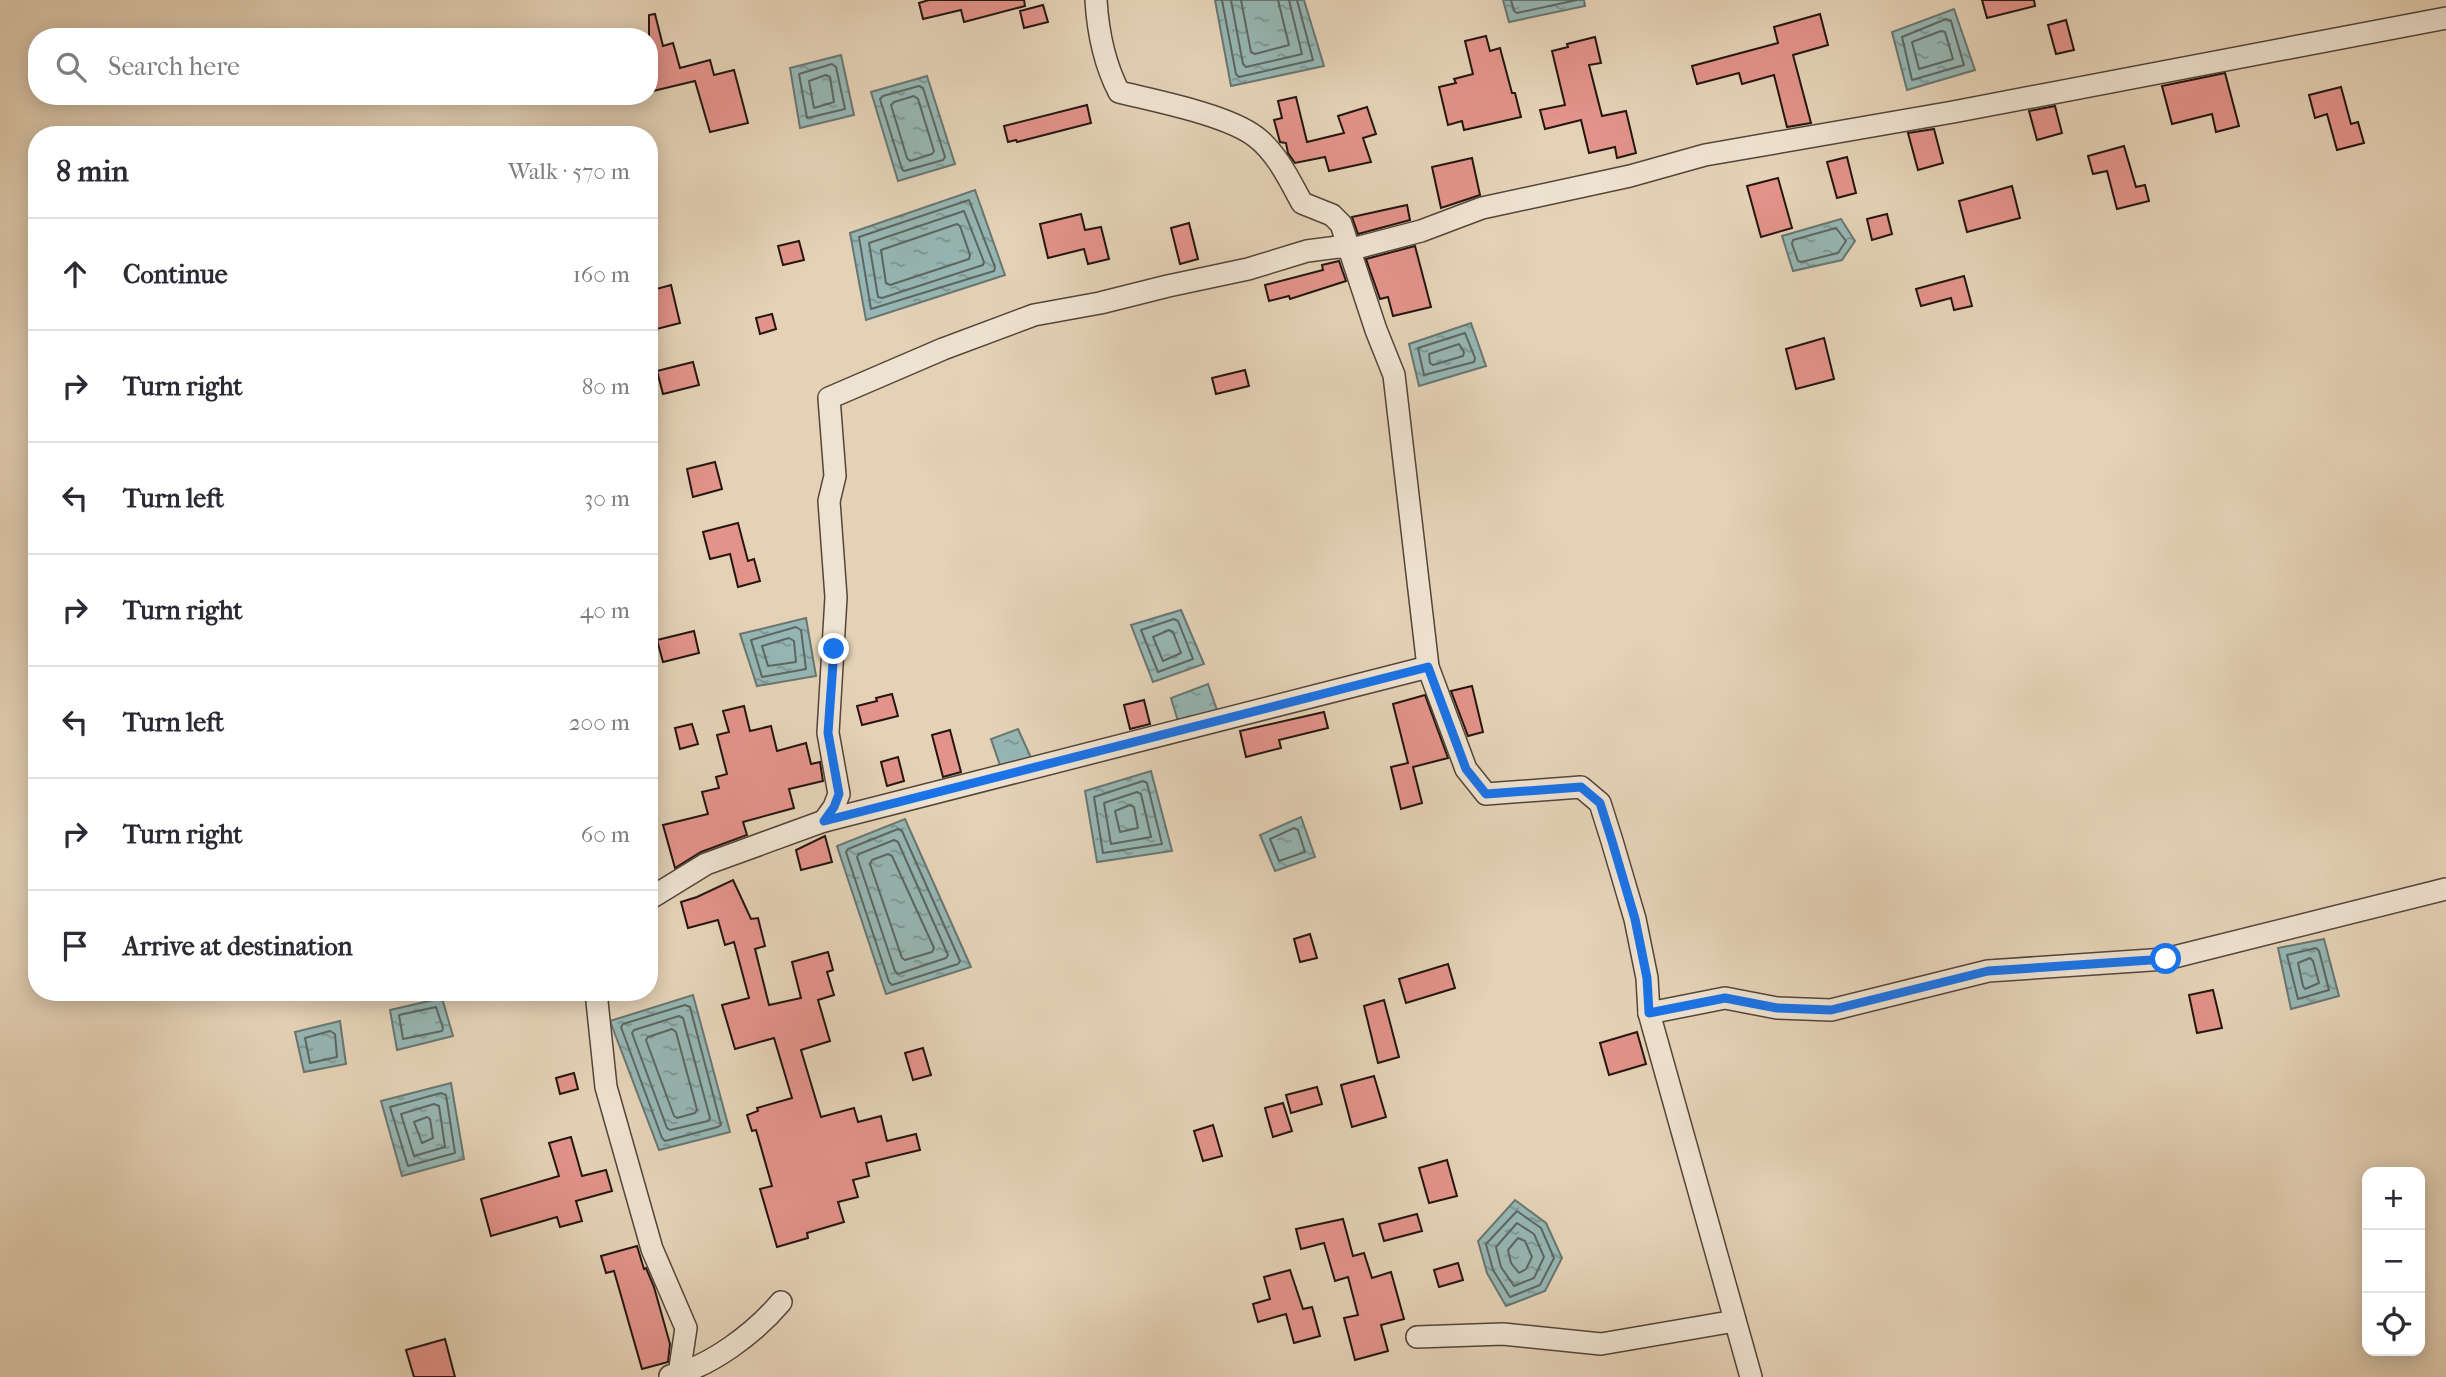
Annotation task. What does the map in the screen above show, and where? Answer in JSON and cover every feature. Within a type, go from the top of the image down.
[{"type":"street","points":[[1096,0],[1097,22],[1107,69],[1119,92],[1225,120],[1257,138],[1288,177],[1302,203],[1332,215],[1341,224],[1394,375],[1428,667],[1466,769],[1486,794],[1581,787],[1600,803],[1635,919],[1647,978],[1649,1013],[1751,1377]]},
{"type":"street","points":[[824,821],[839,794],[828,733],[836,597],[829,501],[835,476],[829,398],[943,349],[1034,315],[1100,303],[1248,269],[1307,251],[1356,248],[1420,231],[1482,208],[1630,176],[1705,155],[1953,112],[2446,18]]},
{"type":"street","points":[[658,893],[706,864],[824,821],[1428,667]]},
{"type":"street","points":[[1649,1013],[1725,998],[1777,1008],[1831,1010],[1988,971],[2166,959],[2446,889]]},
{"type":"street","points":[[597,1001],[606,1087],[652,1250],[686,1328],[673,1376]]},
{"type":"street","points":[[673,1376],[704,1364],[766,1320],[781,1302]]},
{"type":"street","points":[[1417,1337],[1503,1334],[1601,1344],[1735,1321]]},
{"type":"water","points":[[1215,0],[1304,0],[1324,66],[1231,86]]},
{"type":"water","points":[[1503,0],[1584,0],[1585,6],[1509,22]]},
{"type":"water","points":[[1954,9],[1975,70],[1907,90],[1892,32]]},
{"type":"water","points":[[841,55],[854,115],[800,128],[790,68]]},
{"type":"water","points":[[927,76],[955,164],[898,181],[871,92]]},
{"type":"water","points":[[975,190],[1005,275],[866,320],[850,233]]},
{"type":"water","points":[[1841,219],[1855,241],[1842,260],[1793,271],[1782,236]]},
{"type":"water","points":[[1471,323],[1486,366],[1419,386],[1409,344]]},
{"type":"water","points":[[1181,610],[1204,664],[1153,682],[1131,625]]},
{"type":"water","points":[[806,618],[816,676],[757,686],[740,634]]},
{"type":"water","points":[[1208,684],[1219,716],[1180,728],[1171,698]]},
{"type":"water","points":[[1018,729],[1033,762],[1002,771],[991,739]]},
{"type":"water","points":[[1151,771],[1172,851],[1097,862],[1085,791]]},
{"type":"water","points":[[1301,817],[1315,857],[1275,871],[1260,835]]},
{"type":"water","points":[[905,819],[971,967],[886,994],[837,846]]},
{"type":"water","points":[[2324,939],[2339,996],[2291,1009],[2278,948]]},
{"type":"water","points":[[693,995],[730,1132],[659,1150],[610,1021]]},
{"type":"water","points":[[429,1001],[443,1001],[453,1036],[397,1050],[390,1010]]},
{"type":"water","points":[[340,1021],[346,1064],[304,1072],[295,1032]]},
{"type":"water","points":[[451,1083],[464,1159],[402,1176],[381,1101]]},
{"type":"water","points":[[1515,1200],[1546,1223],[1562,1258],[1545,1291],[1506,1306],[1487,1273],[1478,1241]]},
{"type":"building","points":[[929,0],[1024,0],[1025,6],[964,22],[961,10],[923,19],[919,3]]},
{"type":"building","points":[[1982,0],[2034,0],[2035,6],[1987,18]]},
{"type":"building","points":[[1043,5],[1048,22],[1024,28],[1020,11]]},
{"type":"building","points":[[655,14],[663,46],[673,43],[680,68],[710,60],[714,75],[734,70],[748,123],[710,132],[695,81],[658,90],[658,28],[649,28],[649,15]]},
{"type":"building","points":[[1820,14],[1828,45],[1793,55],[1811,123],[1787,127],[1774,75],[1742,84],[1739,73],[1697,84],[1692,66],[1778,43],[1774,27]]},
{"type":"building","points":[[2066,20],[2074,50],[2056,54],[2048,25]]},
{"type":"building","points":[[1486,36],[1490,51],[1500,48],[1521,117],[1464,130],[1462,121],[1448,125],[1439,87],[1456,83],[1454,79],[1473,74],[1465,41]]},
{"type":"building","points":[[1595,37],[1601,63],[1589,65],[1602,116],[1626,111],[1636,153],[1617,158],[1615,147],[1589,153],[1581,120],[1545,129],[1540,110],[1565,105],[1552,51]]},
{"type":"building","points":[[2225,73],[2239,126],[2216,132],[2212,114],[2172,124],[2162,86]]},
{"type":"building","points":[[2341,87],[2351,124],[2358,122],[2364,143],[2337,150],[2327,114],[2315,118],[2309,95]]},
{"type":"building","points":[[1296,97],[1307,142],[1344,133],[1338,116],[1367,107],[1376,134],[1363,138],[1371,162],[1329,171],[1325,157],[1295,163],[1288,153],[1286,143],[1280,142],[1274,120],[1282,118],[1278,101]]},
{"type":"building","points":[[1087,105],[1091,123],[1008,142],[1004,126]]},
{"type":"building","points":[[2055,106],[2062,133],[2037,140],[2029,111]]},
{"type":"building","points":[[1934,129],[1943,163],[1918,170],[1908,133]]},
{"type":"building","points":[[2124,146],[2136,187],[2145,185],[2149,201],[2117,209],[2107,171],[2093,174],[2088,156]]},
{"type":"building","points":[[1847,157],[1856,193],[1837,198],[1827,162]]},
{"type":"building","points":[[1472,158],[1480,195],[1441,208],[1432,167]]},
{"type":"building","points":[[1778,178],[1792,228],[1761,237],[1747,186]]},
{"type":"building","points":[[2012,186],[2020,218],[1967,232],[1959,201]]},
{"type":"building","points":[[1407,205],[1410,220],[1358,234],[1352,217]]},
{"type":"building","points":[[1081,214],[1085,230],[1101,227],[1109,259],[1088,264],[1084,249],[1048,258],[1040,224]]},
{"type":"building","points":[[1887,214],[1892,234],[1872,240],[1867,219]]},
{"type":"building","points":[[1189,223],[1198,259],[1180,264],[1171,228]]},
{"type":"building","points":[[799,241],[804,260],[783,265],[778,246]]},
{"type":"building","points":[[1415,246],[1431,307],[1393,316],[1388,297],[1380,299],[1366,259]]},
{"type":"building","points":[[1339,261],[1346,281],[1290,299],[1289,296],[1269,301],[1265,285],[1323,270],[1322,265]]},
{"type":"building","points":[[1964,276],[1972,306],[1954,310],[1951,298],[1921,306],[1916,289]]},
{"type":"building","points":[[671,285],[680,323],[658,329],[658,289]]},
{"type":"building","points":[[772,314],[776,329],[760,334],[756,318]]},
{"type":"building","points":[[1824,338],[1834,379],[1796,389],[1786,349]]},
{"type":"building","points":[[693,362],[699,385],[663,394],[658,371]]},
{"type":"building","points":[[1245,370],[1249,386],[1216,394],[1212,378]]},
{"type":"building","points":[[715,462],[722,489],[693,497],[687,469]]},
{"type":"building","points":[[738,523],[748,561],[754,559],[760,581],[738,587],[730,554],[710,559],[703,532]]},
{"type":"building","points":[[694,631],[699,653],[663,662],[658,640]]},
{"type":"building","points":[[1472,686],[1483,732],[1468,736],[1451,691]]},
{"type":"building","points":[[892,694],[898,716],[862,725],[857,706]]},
{"type":"building","points":[[1425,695],[1448,758],[1413,767],[1422,803],[1401,809],[1391,767],[1408,763],[1393,704]]},
{"type":"building","points":[[1144,700],[1150,724],[1130,729],[1124,705]]},
{"type":"building","points":[[744,706],[750,731],[771,726],[777,751],[806,743],[811,764],[820,762],[823,781],[789,789],[794,808],[743,822],[747,835],[701,852],[675,868],[663,825],[708,814],[702,792],[719,788],[716,777],[727,774],[717,735],[729,732],[723,711]]},
{"type":"building","points":[[1324,712],[1328,728],[1279,740],[1281,748],[1246,757],[1240,731]]},
{"type":"building","points":[[692,724],[698,744],[680,749],[675,728]]},
{"type":"building","points":[[950,730],[961,772],[943,777],[932,735]]},
{"type":"building","points":[[898,757],[904,781],[887,786],[881,762]]},
{"type":"building","points":[[825,836],[832,862],[801,870],[796,850]]},
{"type":"building","points":[[733,880],[751,919],[758,918],[765,946],[755,949],[769,1005],[801,998],[792,962],[828,952],[833,970],[827,972],[834,995],[818,1000],[830,1041],[801,1050],[821,1117],[854,1108],[858,1122],[881,1116],[887,1141],[916,1134],[920,1150],[866,1163],[869,1176],[853,1180],[858,1197],[838,1202],[844,1222],[807,1233],[808,1238],[777,1247],[760,1189],[772,1186],[756,1130],[752,1131],[747,1115],[758,1111],[757,1108],[792,1098],[774,1038],[735,1049],[722,1005],[749,998],[734,942],[725,945],[718,920],[688,928],[681,902]]},
{"type":"building","points":[[1310,934],[1317,958],[1300,962],[1294,939]]},
{"type":"building","points":[[1448,964],[1455,988],[1406,1003],[1399,979]]},
{"type":"building","points":[[2213,990],[2222,1028],[2197,1033],[2189,995]]},
{"type":"building","points":[[1384,1000],[1399,1057],[1378,1063],[1364,1006]]},
{"type":"building","points":[[1637,1032],[1646,1064],[1609,1075],[1600,1043]]},
{"type":"building","points":[[923,1048],[931,1075],[913,1080],[905,1053]]},
{"type":"building","points":[[574,1073],[578,1089],[560,1094],[556,1078]]},
{"type":"building","points":[[1374,1076],[1386,1117],[1352,1127],[1341,1085]]},
{"type":"building","points":[[1317,1087],[1322,1104],[1291,1113],[1286,1095]]},
{"type":"building","points":[[1283,1103],[1292,1131],[1273,1137],[1265,1108]]},
{"type":"building","points":[[1213,1125],[1222,1156],[1203,1161],[1194,1131]]},
{"type":"building","points":[[571,1137],[582,1176],[606,1170],[612,1191],[576,1201],[582,1221],[560,1227],[557,1217],[491,1236],[481,1199],[559,1176],[549,1143]]},
{"type":"building","points":[[1447,1160],[1457,1196],[1429,1203],[1419,1168]]},
{"type":"building","points":[[1417,1214],[1422,1231],[1384,1241],[1379,1224]]},
{"type":"building","points":[[1343,1219],[1353,1256],[1364,1253],[1372,1278],[1391,1272],[1404,1319],[1381,1325],[1388,1351],[1355,1360],[1344,1318],[1358,1315],[1348,1277],[1335,1281],[1324,1243],[1301,1249],[1296,1229]]},
{"type":"building","points":[[637,1246],[644,1269],[646,1268],[654,1287],[670,1344],[668,1362],[642,1369],[614,1271],[606,1273],[601,1256]]},
{"type":"building","points":[[1458,1263],[1463,1280],[1439,1287],[1434,1270]]},
{"type":"building","points":[[1290,1270],[1303,1309],[1312,1307],[1320,1336],[1294,1343],[1286,1314],[1258,1322],[1253,1304],[1270,1299],[1264,1277]]},
{"type":"building","points":[[445,1339],[455,1377],[414,1377],[406,1350]]},
{"type":"route","points":[[834,649],[828,733],[839,794],[824,821],[1428,667],[1466,769],[1486,794],[1581,787],[1600,803],[1635,919],[1647,978],[1649,1013],[1725,998],[1777,1008],[1831,1010],[1988,971],[2166,959]]}]
